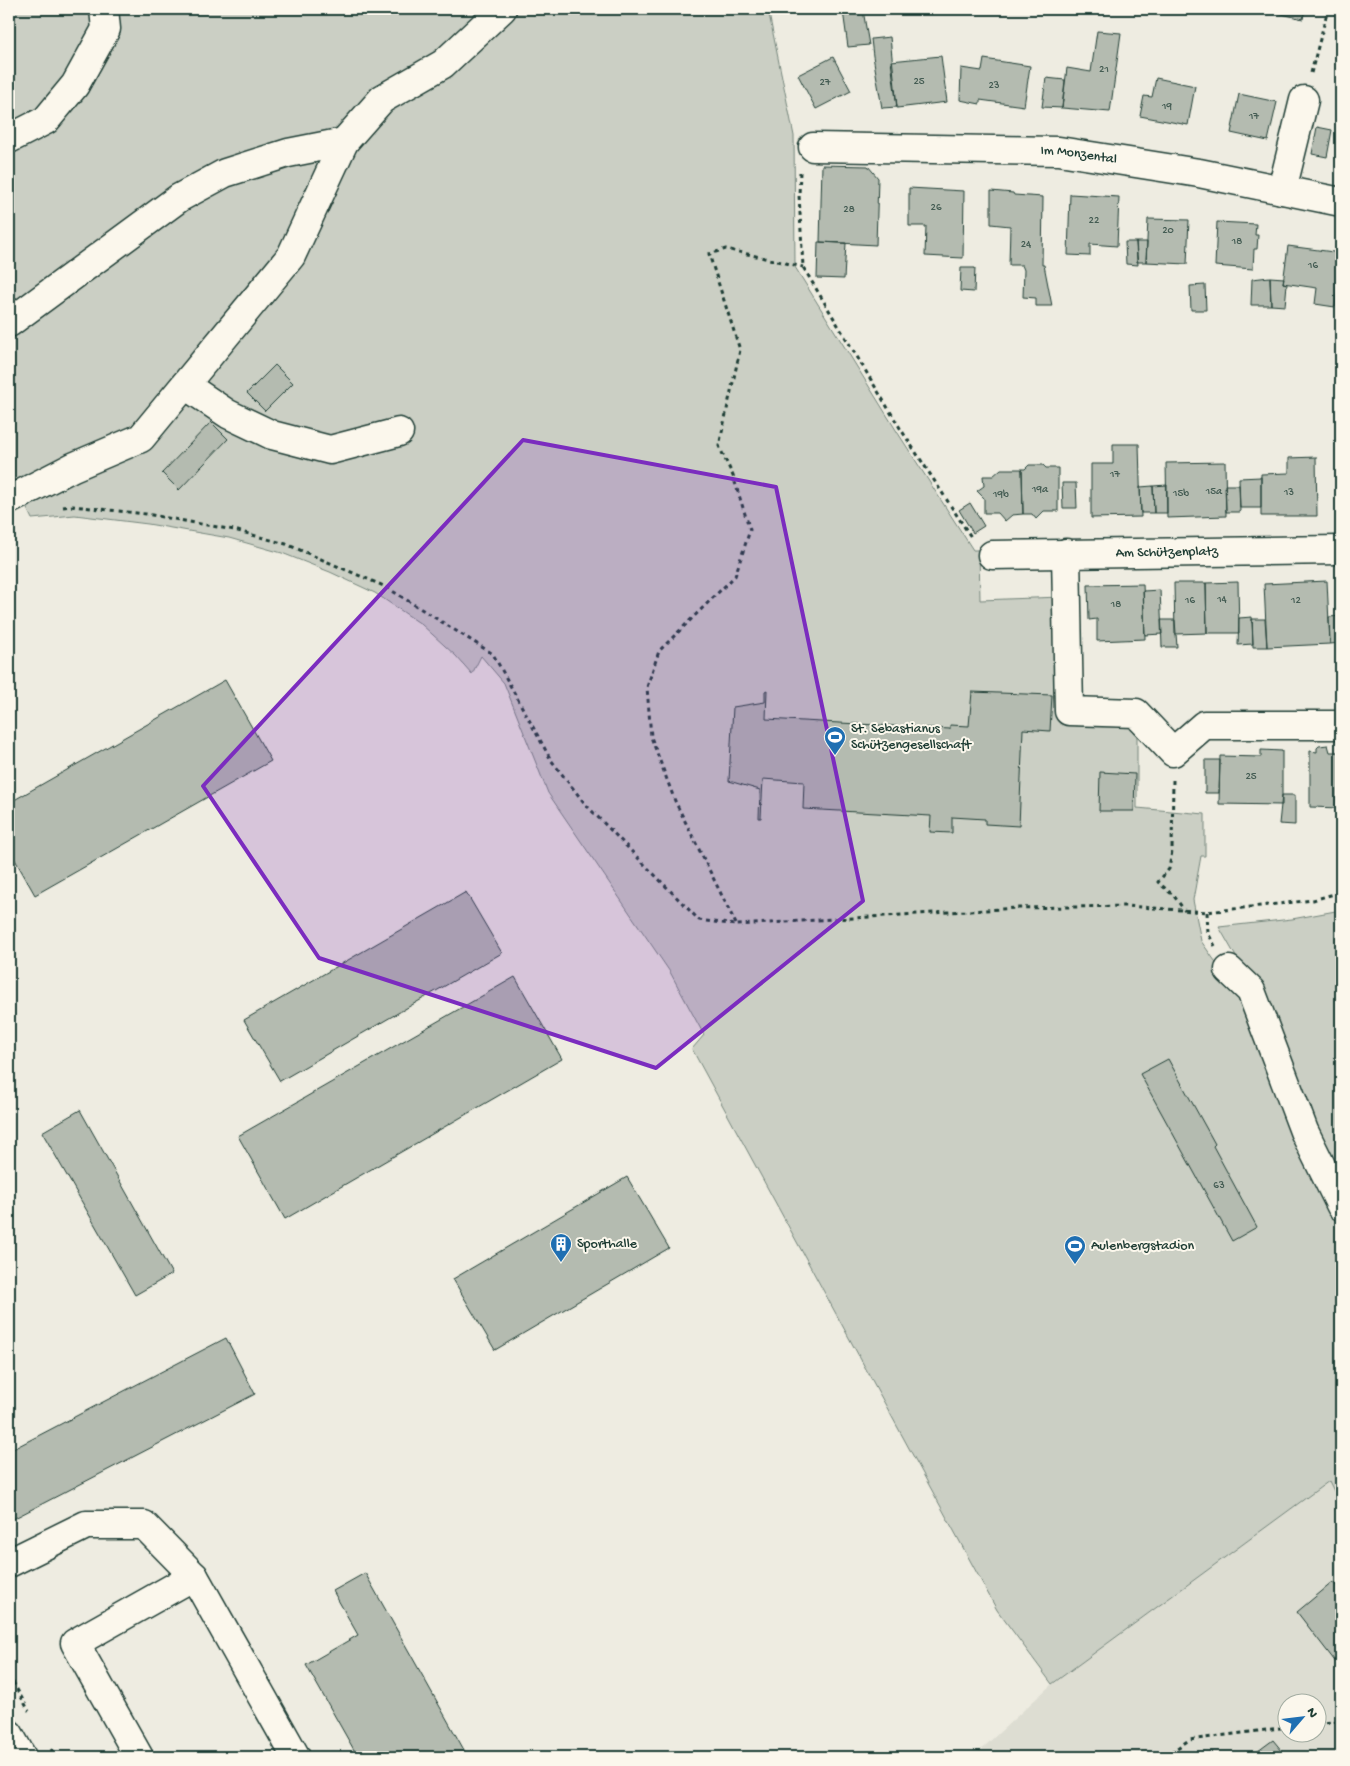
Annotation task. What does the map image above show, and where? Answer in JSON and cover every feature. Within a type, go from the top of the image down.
[{"type":"street","points":[[9,138],[46,120],[75,85],[106,28],[104,9]]},
{"type":"street","points":[[9,500],[73,467],[141,438],[291,256],[344,142],[382,99],[443,64],[502,9]]},
{"type":"street","points":[[1282,190],[1304,100]]},
{"type":"street","points":[[9,323],[186,194],[225,173],[288,152],[344,142]]},
{"type":"street","name":"Im Monzental","points":[[813,147],[1059,151],[1199,174],[1341,202]]},
{"type":"street","points":[[185,385],[228,414],[272,435],[330,450],[398,432]]},
{"type":"street","name":"Am Schützenplatz","points":[[992,554],[1341,550]]},
{"type":"street","points":[[1066,553],[1069,711],[1136,712],[1173,752],[1204,725],[1341,726]]},
{"type":"street","points":[[1230,970],[1251,991],[1304,1131],[1341,1206]]},
{"type":"street","points":[[9,1563],[86,1525],[144,1525],[194,1576],[296,1757]]},
{"type":"street","points":[[139,1757],[75,1643],[194,1576]]},
{"type":"street","points":[[9,1734],[22,1757]]},
{"type":"path","points":[[1304,100],[1328,9]]},
{"type":"path","points":[[800,195],[803,267],[900,428],[974,543],[992,554]]},
{"type":"path","points":[[736,925],[675,801],[658,756],[651,737],[647,687],[659,651],[735,576],[750,530],[733,476],[719,446],[740,350],[709,254],[726,249],[803,267]]},
{"type":"path","points":[[55,508],[73,506],[146,514],[234,530],[286,544],[386,587],[493,654],[551,760],[586,805],[699,920],[736,925],[1018,908],[1127,906],[1184,912],[1207,912],[1314,900],[1341,892]]},
{"type":"path","points":[[1173,752],[1172,851],[1169,869],[1158,882],[1174,896],[1184,912]]},
{"type":"path","points":[[1328,1722],[1337,1721],[1341,1724]]},
{"type":"path","points":[[1164,1757],[1189,1740],[1278,1729]]},
{"type":"highlighted area","points":[[523,440],[776,487],[863,901],[656,1068],[319,958],[203,786]]},
{"type":"shaded area","points":[[9,9],[768,9],[794,136],[795,267],[973,550],[979,550],[980,600],[1061,597],[1064,718],[1137,720],[1137,808],[1205,814],[1205,856],[1201,856],[1193,900],[1201,941],[1222,971],[1239,962],[1219,927],[1292,919],[1341,910],[1341,1505],[1329,1481],[1052,1684],[997,1610],[692,1049],[704,1035],[670,972],[548,793],[504,683],[481,656],[472,674],[456,656],[421,624],[375,593],[330,572],[282,553],[229,538],[148,524],[75,515],[32,519],[9,471]]},
{"type":"shaded area","points":[[1329,1481],[1341,1505],[1341,1757],[973,1757],[1052,1684]]},
{"type":"building","points":[[1260,9],[1305,9],[1303,19]]},
{"type":"building","points":[[863,10],[869,45],[848,47],[843,11]]},
{"type":"building","points":[[1097,31],[1121,33],[1110,112],[1062,108],[1067,68],[1091,72]]},
{"type":"building","points":[[890,37],[897,107],[882,108],[871,39]]},
{"type":"building","points":[[941,56],[947,102],[897,108],[891,61]]},
{"type":"building","points":[[833,57],[851,91],[816,109],[798,75]]},
{"type":"building","points":[[984,59],[1030,66],[1024,106],[980,100],[980,104],[960,100],[961,68],[982,71]]},
{"type":"building","points":[[1046,78],[1065,80],[1062,108],[1042,107]]},
{"type":"building","points":[[1156,78],[1195,86],[1188,125],[1140,116],[1144,96],[1152,97]]},
{"type":"building","points":[[1239,94],[1277,102],[1268,141],[1231,133]]},
{"type":"building","points":[[1317,127],[1332,130],[1327,157],[1312,154]]},
{"type":"building","points":[[822,165],[868,166],[878,178],[876,245],[820,242]]},
{"type":"building","points":[[909,188],[964,191],[963,258],[925,256],[926,226],[909,226]]},
{"type":"building","points":[[991,191],[1043,197],[1042,265],[1044,265],[1052,306],[1036,306],[1036,298],[1023,297],[1024,270],[1022,265],[1009,265],[1010,226],[991,224]]},
{"type":"building","points":[[1070,194],[1119,197],[1117,246],[1090,244],[1090,256],[1068,255]]},
{"type":"building","points":[[1148,219],[1189,220],[1187,264],[1146,262]]},
{"type":"building","points":[[1217,222],[1256,224],[1255,235],[1258,235],[1257,249],[1254,249],[1253,269],[1215,266]]},
{"type":"building","points":[[818,242],[846,243],[844,279],[817,278]]},
{"type":"building","points":[[1125,242],[1136,242],[1138,265],[1126,264]]},
{"type":"building","points":[[1136,242],[1147,242],[1146,262],[1137,262]]},
{"type":"building","points":[[1288,246],[1341,253],[1335,307],[1315,304],[1317,288],[1283,283]]},
{"type":"building","points":[[961,268],[975,268],[974,292],[960,291]]},
{"type":"building","points":[[1270,277],[1271,305],[1251,305],[1252,279]]},
{"type":"building","points":[[1270,277],[1284,278],[1283,283],[1287,284],[1285,306],[1271,305]]},
{"type":"building","points":[[1205,285],[1206,310],[1191,310],[1190,286]]},
{"type":"building","points":[[275,365],[293,383],[265,411],[247,393]]},
{"type":"building","points":[[211,422],[228,439],[179,490],[162,473]]},
{"type":"building","points":[[1113,444],[1139,444],[1141,517],[1091,518],[1091,464],[1113,464]]},
{"type":"building","points":[[1316,457],[1317,516],[1261,516],[1261,474],[1289,473],[1289,458]]},
{"type":"building","points":[[1225,462],[1226,516],[1167,518],[1166,463]]},
{"type":"building","points":[[1029,465],[1058,468],[1058,511],[1044,511],[1036,519],[1032,514],[1023,514],[1022,469]]},
{"type":"building","points":[[1001,469],[1022,469],[1023,514],[1012,515],[1005,521],[998,513],[984,513],[984,498],[977,491],[984,486],[983,476],[993,476]]},
{"type":"building","points":[[1261,477],[1261,508],[1240,508],[1239,478]]},
{"type":"building","points":[[1062,483],[1076,483],[1077,508],[1063,508]]},
{"type":"building","points":[[1167,485],[1167,513],[1154,513],[1153,486]]},
{"type":"building","points":[[1225,485],[1239,485],[1240,512],[1226,512]]},
{"type":"building","points":[[1153,486],[1154,513],[1141,513],[1140,487]]},
{"type":"building","points":[[970,503],[984,526],[973,533],[959,510]]},
{"type":"building","points":[[1327,581],[1330,644],[1267,647],[1264,584]]},
{"type":"building","points":[[1238,582],[1239,633],[1207,633],[1206,583]]},
{"type":"building","points":[[1174,583],[1206,583],[1207,633],[1175,634]]},
{"type":"building","points":[[1143,584],[1145,639],[1097,641],[1097,619],[1089,620],[1088,585]]},
{"type":"building","points":[[1160,590],[1162,634],[1145,635],[1143,591]]},
{"type":"building","points":[[1341,616],[1341,643],[1330,644],[1329,617]]},
{"type":"building","points":[[1252,617],[1253,644],[1238,645],[1239,618]]},
{"type":"building","points":[[1252,619],[1265,619],[1267,647],[1253,647]]},
{"type":"building","points":[[1161,620],[1175,620],[1177,647],[1162,647]]},
{"type":"building","points":[[225,680],[271,761],[35,895],[9,849],[9,803]]},
{"type":"building","points":[[767,690],[766,719],[950,729],[950,725],[969,726],[972,692],[1052,695],[1050,731],[1023,729],[1019,826],[985,824],[985,819],[952,817],[952,833],[930,832],[931,816],[803,809],[804,782],[763,779],[761,818],[759,818],[760,790],[729,781],[733,707],[765,702],[765,691]]},
{"type":"building","points":[[1328,745],[1330,752],[1341,752],[1341,808],[1310,807],[1310,751],[1317,752],[1319,746]]},
{"type":"building","points":[[1261,750],[1282,751],[1282,805],[1219,804],[1220,756],[1261,757]]},
{"type":"building","points":[[1205,760],[1220,760],[1219,793],[1205,793]]},
{"type":"building","points":[[1100,772],[1135,774],[1134,811],[1099,811]]},
{"type":"building","points":[[1282,795],[1295,795],[1295,825],[1279,824]]},
{"type":"building","points":[[466,892],[502,953],[280,1081],[244,1020]]},
{"type":"building","points":[[515,977],[562,1059],[285,1219],[238,1136]]},
{"type":"building","points":[[1168,1059],[1215,1144],[1213,1146],[1257,1227],[1232,1241],[1140,1074]]},
{"type":"building","points":[[80,1110],[172,1274],[135,1295],[42,1132]]},
{"type":"building","name":"Sporthalle","points":[[627,1177],[669,1248],[495,1350],[453,1279]]},
{"type":"building","points":[[226,1338],[255,1394],[9,1521],[9,1451]]},
{"type":"building","points":[[365,1573],[468,1757],[358,1757],[306,1665],[358,1635],[333,1591]]},
{"type":"building","points":[[1333,1582],[1341,1592],[1341,1669],[1297,1612]]},
{"type":"building","points":[[1273,1740],[1287,1757],[1250,1757]]},
{"type":"place","name":"St. Sebastianus Schützengesellschaft","points":[[835,756]]},
{"type":"place","name":"Sporthalle","points":[[561,1263]]},
{"type":"place","name":"Aulenbergstadion","points":[[1075,1265]]}]
